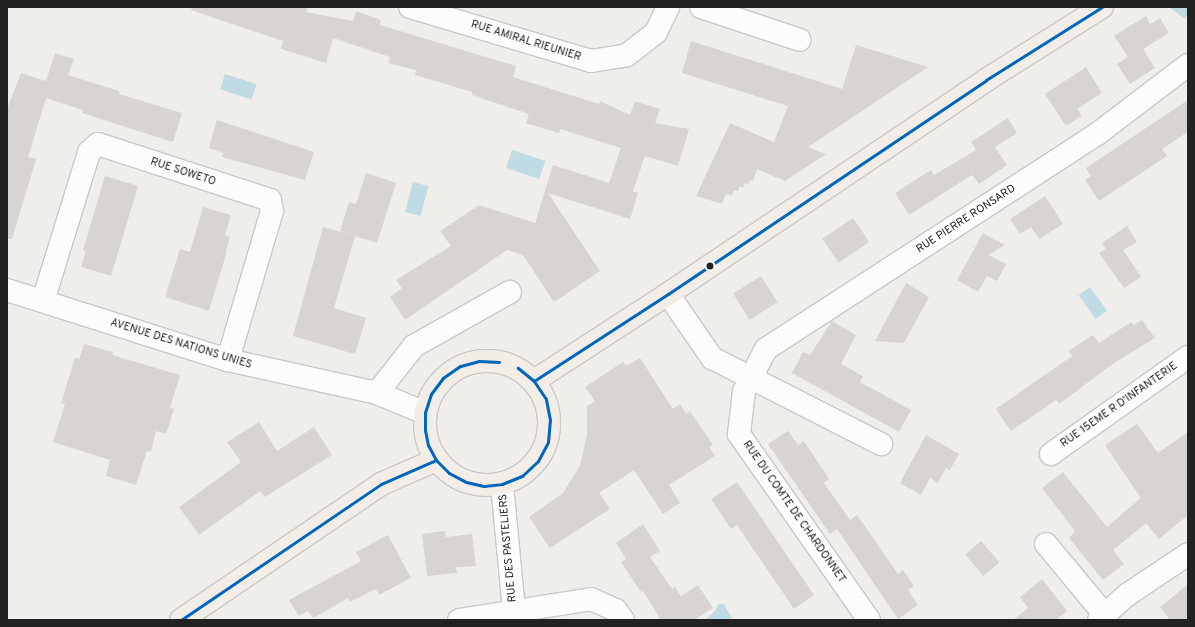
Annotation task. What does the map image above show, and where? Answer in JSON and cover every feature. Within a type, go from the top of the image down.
[{"type":"main road","points":[[534,381],[668,294],[986,80],[1102,7]]},
{"type":"main road","points":[[479,361],[499,362],[518,368],[534,381],[546,399],[550,420],[548,442],[538,461],[522,476],[502,484],[484,486],[466,482],[450,474],[436,460],[428,446],[425,413],[431,394],[443,378],[460,366],[479,361]]},
{"type":"main road","points":[[181,620],[381,484],[436,460]]},
{"type":"street","name":"RUE AMIRAL RIEUNIER","points":[[410,7],[591,61],[627,56],[656,32],[668,7]]},
{"type":"street","points":[[702,7],[747,14],[800,40]]},
{"type":"street","name":"RUE PIERRE RONSARD","points":[[752,377],[766,349],[1097,134],[1188,65]]},
{"type":"street","name":"RUE SOWETO","points":[[43,302],[89,152],[98,144],[270,200],[272,211],[228,360]]},
{"type":"street","name":"AVENUE DES NATIONS UNIES","points":[[7,290],[228,360],[377,393],[425,413]]},
{"type":"street","points":[[377,393],[414,346],[510,292]]},
{"type":"street","points":[[668,294],[712,358],[752,377],[881,444]]},
{"type":"street","name":"RUE 15EME R D'INFANTERIE","points":[[1051,454],[1188,357]]},
{"type":"street","name":"RUE DU COMTE DE CHARDONNET","points":[[752,377],[744,391],[739,434],[869,620]]},
{"type":"street","name":"RUE DES PASTELIERS","points":[[502,484],[514,611]]},
{"type":"street","points":[[1046,544],[1102,617],[1127,595],[1188,554]]},
{"type":"street","name":"RUE DES PASTELIERS","points":[[459,620],[591,600],[616,610],[623,620]]},
{"type":"water","points":[[1169,7],[1188,7],[1188,14],[1185,19]]},
{"type":"water","points":[[225,74],[256,84],[251,99],[220,89]]},
{"type":"water","points":[[512,150],[545,161],[539,179],[506,168]]},
{"type":"water","points":[[413,182],[428,186],[420,216],[405,212]]},
{"type":"water","points":[[1090,287],[1107,310],[1096,319],[1079,295]]},
{"type":"water","points":[[718,604],[724,604],[732,618],[728,620],[705,620],[716,610]]},
{"type":"building","points":[[192,7],[308,7],[306,12],[353,21],[356,11],[381,20],[380,25],[516,66],[513,77],[599,104],[600,101],[630,115],[635,101],[660,109],[655,123],[689,129],[678,166],[645,156],[633,191],[638,193],[630,219],[548,193],[600,271],[554,302],[523,255],[507,250],[405,320],[390,297],[402,288],[396,280],[451,246],[440,231],[479,205],[535,223],[553,165],[609,183],[621,148],[560,129],[559,133],[526,123],[529,114],[472,95],[472,92],[415,75],[416,70],[388,63],[390,57],[333,38],[326,63],[281,49],[283,41],[191,10]]},
{"type":"building","points":[[1146,16],[1150,24],[1160,18],[1169,33],[1143,49],[1155,68],[1130,84],[1117,64],[1128,57],[1114,36]]},
{"type":"building","points":[[691,41],[842,89],[856,45],[928,67],[808,147],[826,154],[785,181],[757,169],[753,181],[750,180],[748,184],[745,183],[743,188],[740,186],[738,191],[734,190],[732,196],[726,194],[722,204],[696,196],[730,123],[774,142],[788,106],[682,73]]},
{"type":"building","points":[[55,53],[74,59],[68,75],[119,91],[119,94],[182,113],[173,142],[82,113],[83,110],[46,98],[28,157],[36,159],[12,239],[7,239],[7,109],[21,73],[46,81]]},
{"type":"building","points":[[1086,67],[1102,93],[1077,109],[1082,116],[1066,126],[1045,94]]},
{"type":"building","points":[[1188,100],[1188,132],[1162,149],[1167,156],[1099,201],[1085,180],[1091,176],[1086,168]]},
{"type":"building","points":[[1008,118],[1017,133],[995,147],[1007,165],[979,184],[972,175],[909,215],[895,193],[931,170],[934,175],[976,150],[971,142]]},
{"type":"building","points":[[217,120],[314,152],[305,180],[222,157],[224,153],[209,148]]},
{"type":"building","points":[[366,173],[396,183],[377,243],[355,236],[334,308],[366,318],[355,354],[293,336],[323,227],[352,235],[340,231],[349,202],[356,204]]},
{"type":"building","points":[[105,176],[138,186],[111,276],[81,267],[86,252],[83,250]]},
{"type":"building","points":[[1045,196],[1063,224],[1039,239],[1031,227],[1020,234],[1010,219]]},
{"type":"building","points":[[203,207],[231,215],[225,235],[230,237],[227,251],[209,311],[165,297],[180,249],[190,252]]},
{"type":"building","points":[[853,218],[869,242],[839,263],[822,239]]},
{"type":"building","points":[[1127,226],[1137,242],[1123,250],[1141,277],[1124,288],[1099,253],[1106,249],[1102,243]]},
{"type":"building","points":[[983,233],[1005,245],[988,255],[1006,264],[997,281],[987,276],[978,292],[957,280]]},
{"type":"building","points":[[761,276],[777,302],[749,320],[733,293]]},
{"type":"building","points":[[906,283],[929,297],[904,343],[875,341]]},
{"type":"building","points":[[1142,320],[1155,338],[1114,363],[1059,404],[1056,400],[1011,431],[996,409],[1072,356],[1068,351],[1093,335],[1099,343],[1131,322],[1134,325]]},
{"type":"building","points":[[832,321],[856,335],[841,364],[863,376],[860,382],[911,410],[899,432],[792,373],[803,352],[810,355]]},
{"type":"building","points":[[84,344],[113,352],[112,355],[180,375],[170,408],[174,409],[166,434],[156,431],[151,452],[147,451],[136,485],[106,476],[110,460],[53,442],[65,404],[61,403],[75,358],[79,359]]},
{"type":"building","points":[[640,358],[673,409],[680,404],[686,414],[690,411],[713,445],[709,447],[715,456],[669,485],[680,503],[663,514],[634,470],[599,493],[610,509],[550,548],[529,517],[563,493],[580,466],[587,435],[587,406],[595,401],[585,387],[623,362],[626,366]]},
{"type":"building","points":[[259,422],[277,451],[314,427],[332,455],[265,497],[260,491],[199,535],[179,507],[241,462],[227,442]]},
{"type":"building","points":[[1137,424],[1158,453],[1188,432],[1188,515],[1159,539],[1146,523],[1113,550],[1124,564],[1103,580],[1069,538],[1075,531],[1042,488],[1063,472],[1107,527],[1141,498],[1105,445]]},
{"type":"building","points":[[788,431],[798,445],[804,441],[829,479],[824,483],[850,520],[857,515],[898,574],[903,570],[914,586],[908,590],[918,605],[898,619],[837,529],[830,534],[768,444]]},
{"type":"building","points":[[926,435],[959,454],[950,470],[946,468],[938,483],[930,478],[921,495],[900,483]]},
{"type":"building","points":[[737,482],[814,595],[794,609],[737,525],[731,529],[711,499]]},
{"type":"building","points":[[643,524],[660,551],[650,557],[672,589],[675,587],[681,596],[698,585],[713,608],[694,620],[661,620],[643,591],[641,592],[621,562],[626,559],[616,543]]},
{"type":"building","points":[[445,531],[446,537],[472,534],[476,566],[456,567],[457,573],[427,576],[422,534]]},
{"type":"building","points":[[388,535],[411,578],[379,595],[376,589],[350,602],[348,598],[313,618],[308,611],[299,616],[289,600],[361,561],[356,552]]},
{"type":"building","points":[[981,541],[999,562],[984,576],[965,555]]},
{"type":"building","points":[[1042,579],[1067,611],[1056,620],[1013,620],[1028,608],[1020,597]]},
{"type":"building","points":[[1188,584],[1188,620],[1170,620],[1160,607]]},
{"type":"transit line","points":[[534,381],[668,294],[986,80],[1102,7]]},
{"type":"transit line","points":[[499,362],[479,361],[460,366],[443,378],[431,394],[425,413],[425,430],[428,445],[436,460],[449,473],[466,482],[484,486],[502,484],[522,476],[538,461],[548,442],[550,420],[546,399],[534,381],[518,368]]},
{"type":"transit line","points":[[181,620],[381,484],[436,460]]}]
